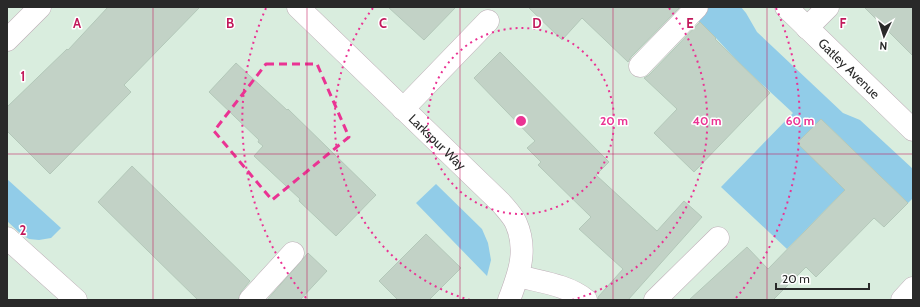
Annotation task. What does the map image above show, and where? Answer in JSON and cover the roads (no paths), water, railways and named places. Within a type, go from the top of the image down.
[{"type":"street","points":[[7,40],[40,7]]},
{"type":"street","name":"Larkspur Way","points":[[298,7],[501,203],[516,222],[523,248],[518,276],[508,300]]},
{"type":"street","points":[[640,66],[697,7]]},
{"type":"street","name":"Gatley Avenue","points":[[786,7],[913,130]]},
{"type":"street","points":[[807,28],[828,7]]},
{"type":"street","points":[[403,109],[488,21]]},
{"type":"street","points":[[7,238],[76,300]]},
{"type":"street","points":[[655,300],[718,238]]},
{"type":"street","points":[[250,300],[293,253]]},
{"type":"street","points":[[518,276],[578,292],[586,300]]},
{"type":"street","points":[[902,300],[913,288]]}]
